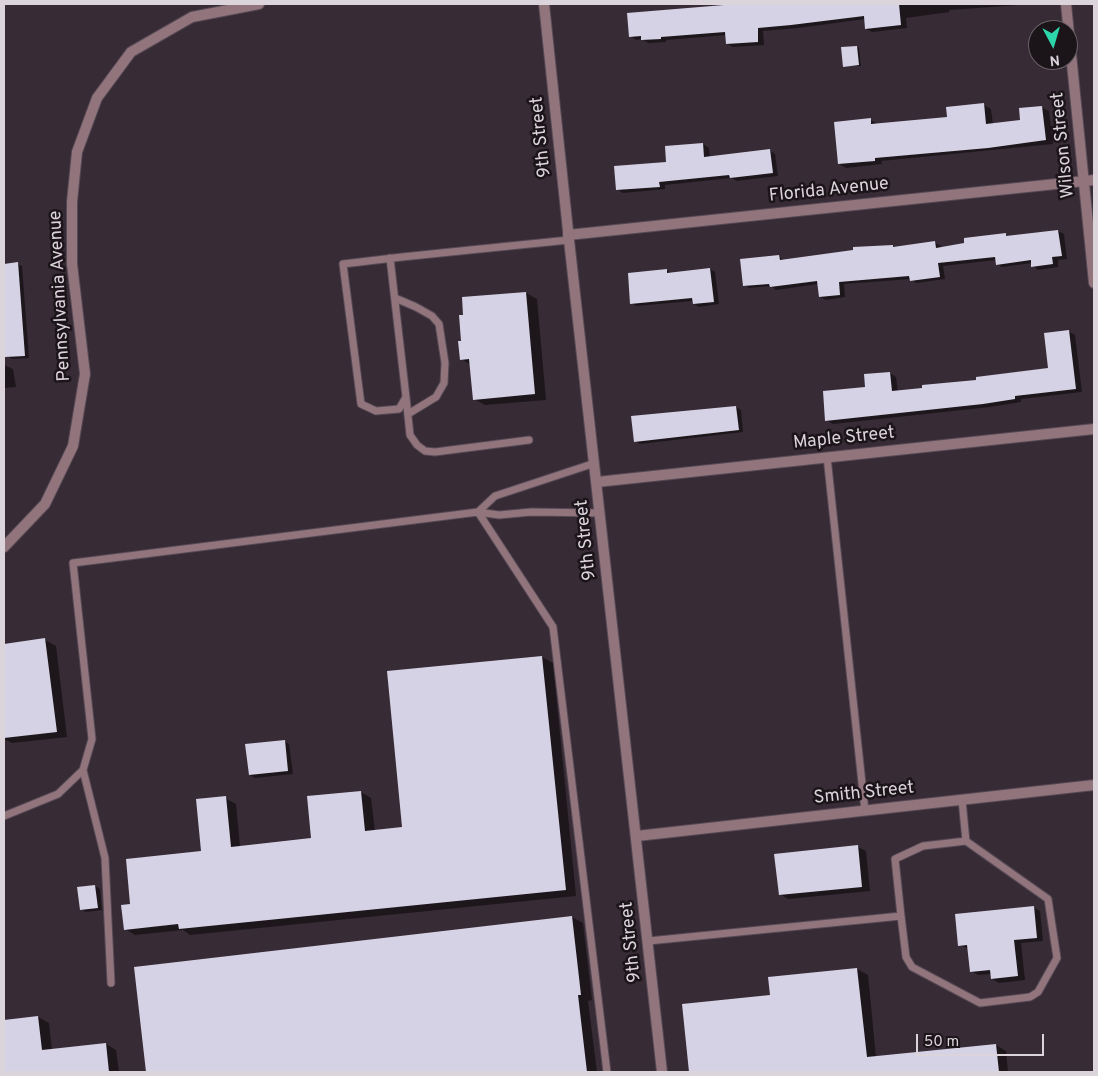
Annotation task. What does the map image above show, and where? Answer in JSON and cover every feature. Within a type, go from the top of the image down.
[{"type":"street","name":"Pennsylvania Avenue","points":[[4,547],[45,504],[73,446],[85,374],[72,264],[72,202],[77,152],[97,98],[131,52],[192,17],[258,4]]},
{"type":"street","name":"9th Street","points":[[544,4],[568,238],[595,463],[662,1072]]},
{"type":"street","name":"Wilson Street","points":[[1066,4],[1089,180],[1094,283]]},
{"type":"street","name":"Florida Avenue","points":[[568,238],[1089,180]]},
{"type":"street","name":"Maple Street","points":[[597,482],[1094,429]]},
{"type":"street","name":"Smith Street","points":[[636,836],[1094,785]]},
{"type":"lane","points":[[406,397],[399,409],[376,411],[361,404],[343,264],[568,238]]},
{"type":"lane","points":[[390,258],[410,435],[417,445],[425,451],[435,452],[530,440]]},
{"type":"lane","points":[[395,298],[416,306],[432,316],[440,324],[445,363],[444,383],[436,397],[408,414]]},
{"type":"lane","points":[[827,457],[866,811]]},
{"type":"lane","points":[[478,512],[495,496],[595,463]]},
{"type":"lane","points":[[478,512],[553,628],[607,1072]]},
{"type":"lane","points":[[4,816],[58,794],[83,770],[92,739],[74,563],[478,512],[500,515],[531,512],[600,512]]},
{"type":"lane","points":[[83,770],[105,858],[111,983]]},
{"type":"lane","points":[[962,800],[966,841]]},
{"type":"lane","points":[[966,841],[1048,899],[1057,958],[1038,992],[1030,997],[980,1003],[912,967],[906,957],[895,859],[923,846],[966,841]]},
{"type":"lane","points":[[648,942],[901,916]]},
{"type":"building","points":[[724,4],[899,4],[901,25],[865,29],[864,16],[758,28],[758,42],[726,44],[725,32],[661,37],[661,39],[641,40],[641,36],[629,37],[627,13]]},
{"type":"building","points":[[857,46],[859,65],[843,67],[841,47]]},
{"type":"building","points":[[984,103],[986,124],[1020,120],[1019,108],[1042,106],[1046,140],[988,148],[875,158],[875,161],[838,164],[834,122],[871,118],[871,124],[947,117],[946,107]]},
{"type":"building","points":[[703,143],[704,157],[770,149],[773,173],[730,178],[729,175],[659,182],[660,187],[616,190],[614,166],[666,162],[665,146]]},
{"type":"building","points":[[1058,230],[1062,256],[1052,257],[1053,264],[1031,267],[1031,260],[996,265],[995,257],[938,263],[940,277],[910,281],[909,276],[839,282],[840,295],[819,297],[817,281],[770,287],[769,284],[743,286],[740,259],[779,255],[780,260],[853,250],[853,247],[893,245],[893,247],[935,241],[936,248],[964,243],[964,238],[1006,233],[1006,236]]},
{"type":"building","points":[[18,262],[25,356],[5,357],[4,264]]},
{"type":"building","points":[[710,268],[714,302],[693,304],[692,298],[630,304],[628,273],[667,269],[667,273]]},
{"type":"building","points":[[526,292],[535,394],[473,400],[469,359],[460,360],[458,341],[461,341],[459,315],[463,315],[462,297]]},
{"type":"building","points":[[1069,330],[1076,389],[1015,396],[1015,399],[983,404],[825,421],[823,391],[865,387],[864,374],[890,372],[892,391],[922,388],[922,385],[976,380],[976,377],[1048,368],[1044,333]]},
{"type":"building","points":[[736,406],[739,430],[634,442],[631,416]]},
{"type":"building","points":[[45,638],[57,732],[4,738],[4,644]]},
{"type":"building","points":[[542,656],[566,890],[179,929],[178,924],[124,930],[121,905],[130,904],[126,859],[201,851],[196,799],[226,796],[231,847],[311,838],[307,796],[361,791],[365,831],[402,827],[387,671]]},
{"type":"building","points":[[285,740],[288,771],[249,775],[245,744]]},
{"type":"building","points":[[858,845],[862,887],[779,895],[774,854]]},
{"type":"building","points":[[95,885],[98,908],[80,910],[77,887]]},
{"type":"building","points":[[1034,906],[1037,938],[1014,940],[1018,976],[991,979],[990,970],[970,972],[967,945],[958,946],[955,914]]},
{"type":"building","points":[[572,916],[581,995],[578,995],[587,1072],[146,1072],[134,967]]},
{"type":"building","points":[[857,968],[867,1057],[996,1044],[999,1072],[689,1072],[682,1004],[770,995],[768,977]]},
{"type":"building","points":[[38,1016],[42,1050],[106,1043],[109,1072],[4,1072],[4,1020]]}]
